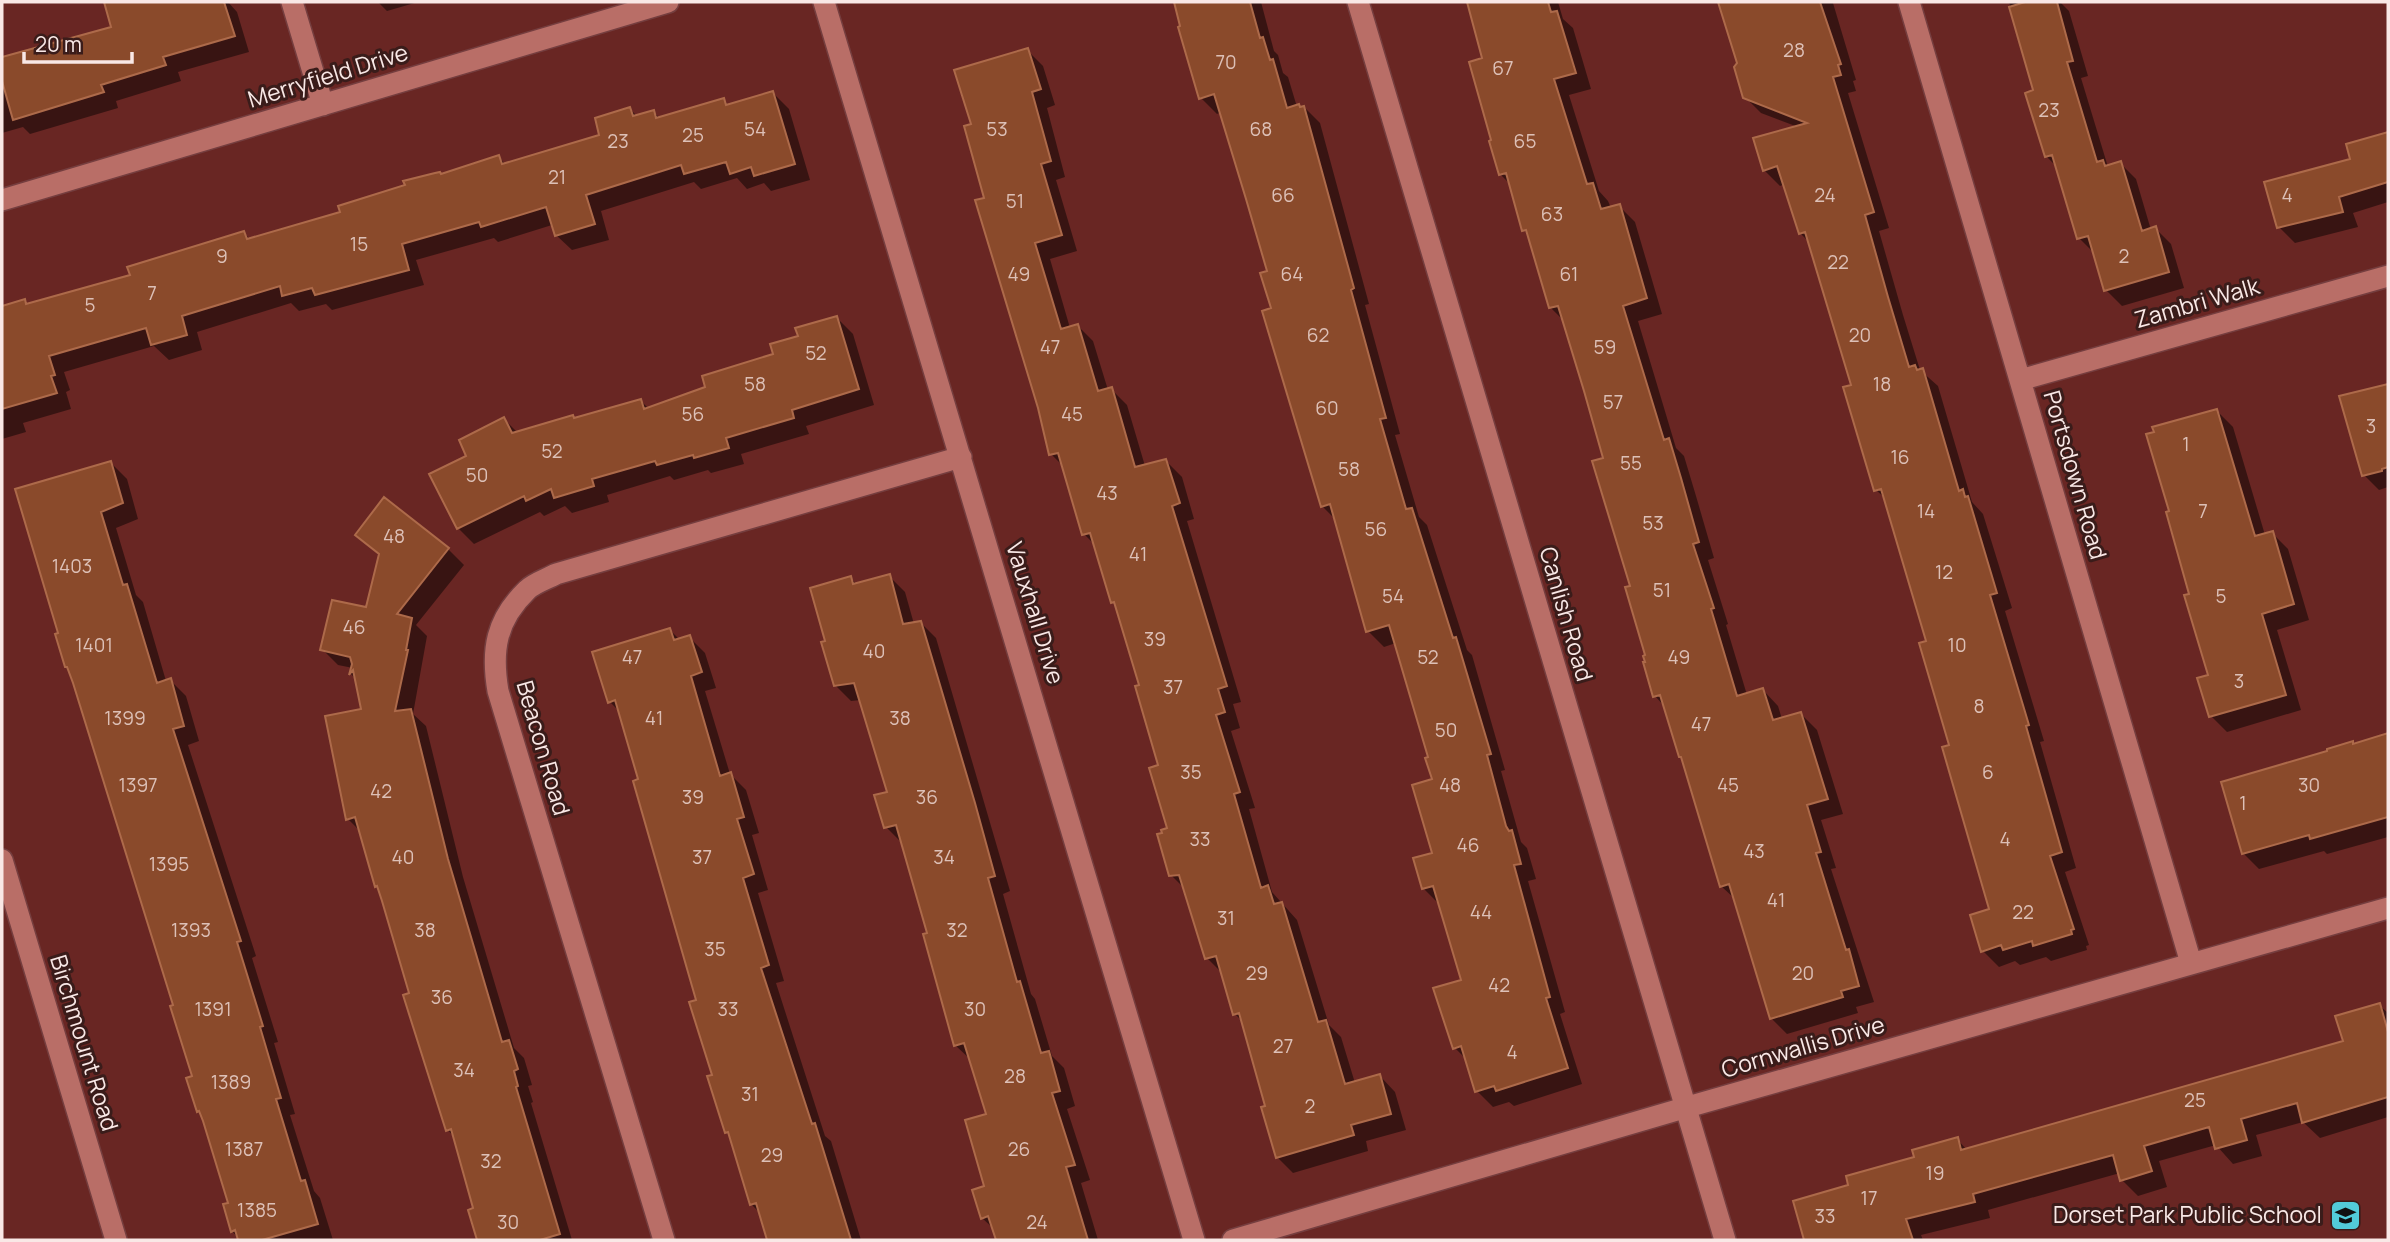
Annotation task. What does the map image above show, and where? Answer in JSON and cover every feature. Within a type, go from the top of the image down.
[{"type":"street","points":[[292,2],[323,105]]},
{"type":"street","name":"Merryfield Drive","points":[[2,200],[668,2]]},
{"type":"street","name":"Canlish Road","points":[[1358,2],[1725,1240]]},
{"type":"street","name":"Portsdown Road","points":[[1909,2],[2192,963]]},
{"type":"street","name":"Vauxhall Drive","points":[[831,4],[961,457],[1194,1240]]},
{"type":"street","name":"Zambri Walk","points":[[2020,380],[2388,276]]},
{"type":"street","name":"Beacon Road","points":[[664,1240],[498,691],[494,668],[496,638],[506,615],[528,588],[556,574],[961,457]]},
{"type":"street","name":"Birchmount Road","points":[[2,860],[116,1240]]},
{"type":"street","name":"Cornwallis Drive","points":[[1233,1240],[1684,1108],[2388,908]]},
{"type":"building","points":[[104,2],[224,2],[235,36],[163,57],[166,65],[101,85],[104,92],[13,120],[2,81],[2,57],[111,27]]},
{"type":"building","points":[[1174,2],[1250,2],[1260,38],[1263,37],[1270,60],[1273,59],[1287,108],[1299,104],[1300,107],[1304,106],[1386,418],[1380,419],[1406,509],[1412,508],[1453,638],[1456,637],[1491,754],[1487,755],[1506,826],[1509,831],[1512,830],[1521,864],[1514,865],[1550,997],[1546,998],[1568,1068],[1496,1091],[1494,1086],[1475,1092],[1461,1046],[1453,1049],[1433,988],[1461,980],[1433,886],[1422,889],[1413,858],[1432,853],[1412,785],[1432,779],[1425,758],[1428,757],[1389,625],[1366,632],[1330,504],[1321,507],[1262,311],[1271,308],[1260,273],[1267,271],[1214,94],[1199,99],[1178,27],[1180,26]]},
{"type":"building","points":[[1467,2],[1548,2],[1551,12],[1557,11],[1576,73],[1554,79],[1587,184],[1593,183],[1601,209],[1620,204],[1647,298],[1623,306],[1664,440],[1669,438],[1681,478],[1699,542],[1693,544],[1714,608],[1711,609],[1737,696],[1763,688],[1773,720],[1801,712],[1828,799],[1807,805],[1821,852],[1816,853],[1859,986],[1841,991],[1843,997],[1770,1019],[1729,884],[1720,887],[1660,695],[1653,697],[1643,662],[1645,655],[1625,587],[1630,586],[1592,461],[1603,458],[1558,306],[1549,308],[1526,230],[1522,231],[1506,173],[1499,175],[1489,141],[1491,140],[1469,62],[1482,58]]},
{"type":"building","points":[[1718,2],[1820,2],[1841,64],[1838,65],[1841,75],[1833,77],[1874,212],[1865,215],[1888,297],[1909,367],[1915,365],[1917,370],[1923,368],[1959,491],[1963,489],[1965,497],[1968,496],[1997,593],[1990,595],[2029,725],[2026,726],[2062,852],[2050,856],[2074,929],[2071,930],[2072,934],[2033,946],[2032,941],[2003,950],[2001,945],[1981,952],[1970,915],[1989,909],[1942,747],[1949,745],[1919,643],[1926,641],[1881,489],[1874,491],[1843,387],[1851,385],[1805,232],[1799,234],[1777,166],[1763,171],[1753,138],[1807,123],[1743,98],[1734,67],[1737,63]]},
{"type":"building","points":[[2025,2],[2057,2],[2073,61],[2067,62],[2097,162],[2103,160],[2105,166],[2121,161],[2142,231],[2156,226],[2169,272],[2104,291],[2088,236],[2077,239],[2052,155],[2045,157],[2025,93],[2033,90],[2009,7]]},
{"type":"building","points":[[1028,48],[1041,89],[1032,92],[1051,161],[1041,164],[1062,235],[1035,243],[1061,329],[1078,324],[1098,391],[1112,387],[1135,467],[1166,459],[1180,503],[1172,506],[1227,686],[1218,689],[1225,712],[1216,715],[1240,792],[1234,794],[1261,888],[1268,885],[1274,904],[1282,902],[1318,1022],[1326,1020],[1345,1084],[1380,1074],[1391,1114],[1351,1125],[1354,1135],[1276,1158],[1261,1107],[1265,1106],[1239,1013],[1233,1015],[1216,956],[1205,959],[1179,875],[1169,876],[1157,834],[1167,828],[1149,768],[1158,765],[1135,686],[1139,685],[1090,533],[1082,535],[1058,453],[1049,455],[1038,408],[975,200],[984,198],[964,126],[971,124],[954,70]]},
{"type":"building","points":[[773,91],[795,164],[754,176],[751,167],[730,174],[726,162],[684,174],[681,165],[586,195],[595,224],[555,236],[546,207],[481,227],[479,222],[402,244],[409,270],[315,295],[312,288],[282,296],[280,286],[182,316],[187,335],[151,345],[146,328],[49,356],[55,375],[51,376],[57,393],[2,409],[2,306],[25,299],[26,304],[130,275],[127,267],[244,231],[247,239],[340,212],[338,206],[405,185],[403,181],[440,172],[441,174],[499,155],[502,164],[599,135],[595,118],[630,107],[633,116],[654,110],[656,118],[724,98],[726,105]]},
{"type":"building","points":[[2388,132],[2388,182],[2339,197],[2343,212],[2277,228],[2264,182],[2350,159],[2346,144]]},
{"type":"building","points":[[837,316],[859,389],[792,410],[794,418],[726,438],[729,448],[657,465],[655,461],[592,479],[594,486],[554,498],[551,489],[526,501],[524,496],[457,529],[429,474],[466,456],[459,440],[504,417],[512,433],[641,399],[644,409],[705,387],[702,376],[773,354],[770,344],[798,336],[795,328]]},
{"type":"building","points":[[2388,384],[2388,467],[2362,476],[2339,396]]},
{"type":"building","points":[[2217,409],[2255,536],[2273,531],[2294,604],[2262,614],[2286,695],[2209,717],[2197,678],[2208,675],[2184,595],[2189,594],[2166,512],[2169,511],[2146,434],[2154,432],[2152,427]]},
{"type":"building","points":[[111,461],[123,503],[101,512],[123,585],[127,584],[157,683],[171,678],[184,726],[173,729],[241,941],[237,942],[263,1026],[260,1027],[281,1098],[276,1099],[301,1181],[305,1180],[318,1224],[262,1240],[238,1240],[235,1230],[231,1232],[223,1204],[228,1203],[203,1121],[199,1111],[197,1112],[186,1078],[192,1076],[170,1006],[173,1005],[73,683],[65,667],[55,634],[58,633],[15,489]]},
{"type":"building","points":[[384,497],[449,548],[397,614],[412,618],[395,711],[411,709],[448,859],[502,1042],[509,1040],[518,1069],[514,1071],[518,1086],[516,1087],[560,1234],[540,1240],[477,1240],[468,1210],[473,1208],[451,1129],[446,1131],[403,995],[409,993],[382,901],[377,886],[375,887],[355,817],[346,820],[325,716],[361,709],[353,670],[349,675],[352,664],[350,657],[320,650],[332,600],[366,607],[379,554],[355,535]]},
{"type":"building","points":[[890,574],[903,624],[921,621],[995,876],[988,878],[1017,982],[1020,981],[1041,1053],[1049,1051],[1060,1091],[1052,1093],[1075,1165],[1066,1167],[1088,1240],[996,1240],[988,1216],[981,1219],[972,1190],[984,1186],[965,1120],[986,1114],[964,1043],[954,1046],[923,934],[927,933],[896,825],[884,828],[874,795],[887,792],[854,683],[834,686],[821,642],[825,641],[810,588],[851,576],[853,584]]},
{"type":"building","points":[[670,628],[674,640],[690,635],[702,672],[691,676],[720,776],[731,772],[744,817],[737,819],[754,874],[743,878],[769,965],[761,968],[812,1124],[815,1123],[851,1240],[767,1240],[756,1203],[750,1205],[728,1132],[725,1133],[707,1076],[712,1075],[689,1002],[696,1000],[633,781],[638,779],[615,700],[608,703],[592,652]]},
{"type":"building","points":[[2388,733],[2388,817],[2310,839],[2309,835],[2242,854],[2221,782],[2353,741],[2353,744]]},
{"type":"building","points":[[2380,1003],[2388,1032],[2388,1097],[2302,1123],[2297,1103],[2241,1119],[2247,1140],[2215,1149],[2209,1127],[2144,1146],[2152,1171],[2120,1181],[2113,1155],[1973,1194],[1975,1202],[1906,1219],[1913,1240],[1804,1240],[1793,1201],[1848,1185],[1846,1176],[1914,1157],[1912,1150],[1958,1137],[1961,1150],[2343,1041],[2335,1016]]},
{"type":"place","name":"Dorset Park Public School","points":[[2345,1215]]}]
